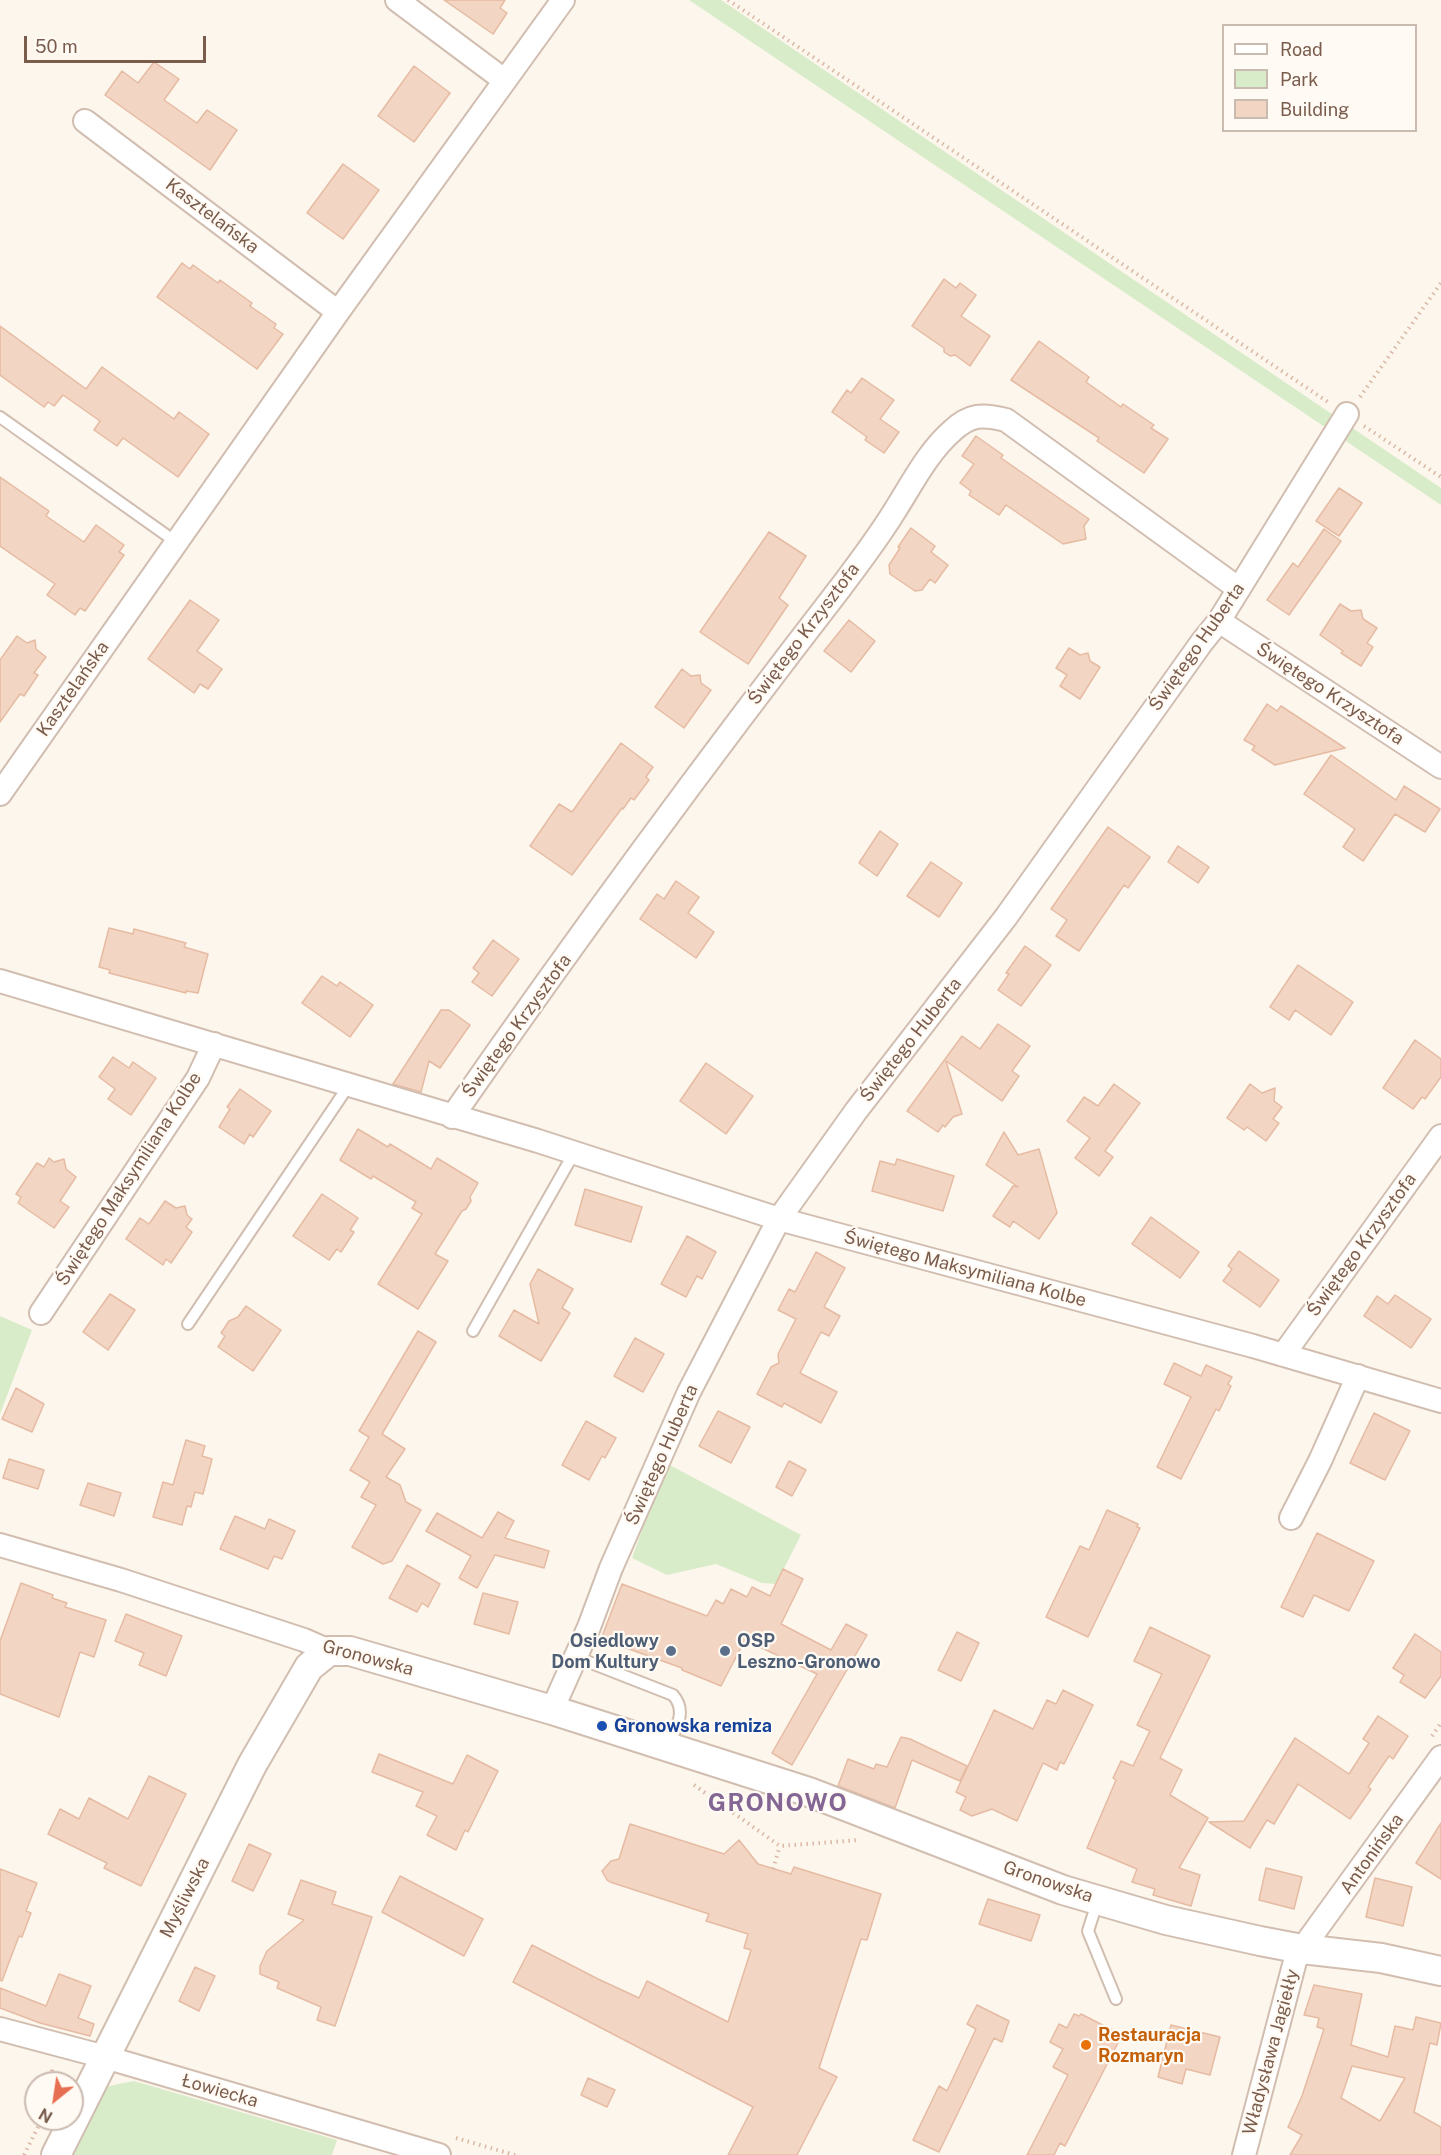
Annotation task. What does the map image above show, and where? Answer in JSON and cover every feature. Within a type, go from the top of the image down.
[{"type":"street","points":[[397,0],[504,80]]},
{"type":"street","name":"Kasztelańska","points":[[4,780],[563,0]]},
{"type":"street","name":"Kasztelańska","points":[[86,120],[338,312]]},
{"type":"street","name":"Świętego Huberta","points":[[552,1710],[576,1657],[611,1568],[690,1392],[779,1219],[856,1111],[1006,916],[1219,621],[1347,414]]},
{"type":"street","name":"Świętego Krzysztofa","points":[[452,1117],[725,737],[855,568],[933,451],[953,430],[968,419],[986,415],[1006,420],[1239,589]]},
{"type":"street","name":"Świętego Krzysztofa","points":[[1219,621],[1441,767]]},
{"type":"street","name":"Świętego Maksymiliana Kolbe","points":[[0,981],[574,1153],[779,1219],[1283,1355],[1441,1401]]},
{"type":"street","name":"Świętego Maksymiliana Kolbe","points":[[41,1313],[198,1078],[214,1044]]},
{"type":"street","name":"Świętego Krzysztofa","points":[[1283,1355],[1441,1136]]},
{"type":"street","points":[[1291,1518],[1320,1461],[1358,1376]]},
{"type":"street","name":"Gronowska","points":[[0,1545],[121,1580],[304,1640],[329,1652],[350,1651],[552,1710],[809,1792],[1064,1890],[1166,1920],[1302,1949],[1381,1958],[1441,1971]]},
{"type":"street","name":"Myśliwska","points":[[56,2155],[252,1765],[309,1667],[329,1652]]},
{"type":"street","name":"Antonińska","points":[[1302,1949],[1441,1757]]},
{"type":"street","name":"Władysława Jagiełły","points":[[1244,2155],[1290,1976],[1302,1949]]},
{"type":"street","name":"Łowiecka","points":[[0,2029],[105,2057],[439,2155]]},
{"type":"lane","points":[[0,417],[176,542]]},
{"type":"lane","points":[[188,1324],[349,1085]]},
{"type":"lane","points":[[473,1331],[574,1153]]},
{"type":"lane","points":[[576,1657],[673,1695],[681,1707],[681,1714],[668,1747]]},
{"type":"lane","points":[[1098,1900],[1088,1931],[1116,1999]]},
{"type":"path","points":[[728,0],[1441,477]]},
{"type":"path","points":[[1347,414],[1441,283]]},
{"type":"path","points":[[690,1782],[780,1846],[866,1840]]},
{"type":"path","points":[[773,1869],[780,1846]]},
{"type":"path","points":[[24,2155],[36,2131]]},
{"type":"green space","points":[[689,0],[721,0],[1441,488],[1441,505]]},
{"type":"green space","points":[[0,1316],[32,1330],[0,1414]]},
{"type":"green space","points":[[666,1463],[801,1535],[776,1584],[762,1583],[716,1564],[667,1575],[632,1558]]},
{"type":"green space","points":[[134,2081],[337,2140],[332,2155],[68,2155],[79,2131],[84,2131],[84,2121],[94,2099],[109,2086]]},
{"type":"building","points":[[444,0],[505,0],[500,8],[507,13],[493,34]]},
{"type":"building","points":[[154,62],[179,79],[164,100],[197,123],[207,110],[237,130],[210,170],[105,95],[122,71],[138,83]]},
{"type":"building","points":[[414,66],[450,93],[414,142],[378,116]]},
{"type":"building","points":[[343,164],[379,190],[343,239],[307,213]]},
{"type":"building","points":[[182,263],[190,269],[193,265],[218,283],[220,280],[252,303],[250,306],[276,324],[274,328],[283,334],[257,369],[157,297]]},
{"type":"building","points":[[944,279],[956,288],[960,283],[976,295],[961,316],[990,336],[970,366],[955,355],[950,356],[944,352],[944,348],[912,326]]},
{"type":"building","points":[[0,326],[86,389],[102,367],[174,419],[179,412],[209,434],[178,477],[123,438],[117,446],[94,430],[100,421],[63,395],[54,406],[48,402],[44,407],[0,375]]},
{"type":"building","points":[[1039,341],[1089,377],[1086,382],[1121,407],[1123,404],[1154,425],[1151,428],[1168,439],[1144,473],[1097,441],[1099,438],[1011,380]]},
{"type":"building","points":[[862,378],[894,400],[880,419],[899,432],[884,453],[865,440],[867,437],[832,412],[847,390],[851,393]]},
{"type":"building","points":[[976,436],[1003,455],[1001,458],[1089,519],[1084,526],[1086,539],[1063,544],[1006,505],[999,515],[969,495],[971,491],[960,483],[974,464],[962,456]]},
{"type":"building","points":[[0,477],[49,511],[46,516],[84,542],[96,525],[124,545],[119,552],[124,555],[85,611],[80,608],[75,615],[47,595],[55,584],[0,546]]},
{"type":"building","points":[[1339,488],[1362,503],[1339,536],[1316,521]]},
{"type":"building","points":[[911,528],[935,546],[931,552],[948,565],[935,583],[930,579],[922,590],[915,591],[890,574],[889,565]]},
{"type":"building","points":[[1324,529],[1341,541],[1289,615],[1267,600],[1293,563],[1298,567]]},
{"type":"building","points":[[769,532],[806,556],[779,598],[788,605],[748,664],[700,632]]},
{"type":"building","points":[[190,600],[219,620],[197,651],[222,669],[208,689],[200,684],[194,693],[148,659]]},
{"type":"building","points":[[1340,604],[1351,611],[1361,610],[1363,619],[1377,628],[1367,643],[1373,647],[1361,666],[1320,635]]},
{"type":"building","points":[[849,620],[875,641],[851,672],[824,651]]},
{"type":"building","points":[[17,636],[27,643],[35,640],[36,649],[46,657],[34,673],[38,675],[24,696],[20,694],[0,722],[0,660]]},
{"type":"building","points":[[1069,648],[1080,655],[1088,653],[1090,661],[1100,667],[1080,699],[1060,686],[1067,675],[1056,668]]},
{"type":"building","points":[[682,669],[691,676],[700,675],[701,683],[711,690],[684,728],[655,707]]},
{"type":"building","points":[[1267,704],[1277,711],[1281,706],[1345,748],[1275,765],[1252,750],[1255,746],[1244,740]]},
{"type":"building","points":[[621,743],[653,767],[646,777],[649,780],[634,800],[631,798],[622,808],[572,875],[530,846],[559,804],[572,812]]},
{"type":"building","points":[[1331,755],[1396,800],[1404,786],[1440,809],[1425,832],[1395,814],[1363,861],[1343,847],[1355,829],[1304,794]]},
{"type":"building","points":[[1108,827],[1150,857],[1128,888],[1124,885],[1079,951],[1056,936],[1067,920],[1051,909]]},
{"type":"building","points":[[880,831],[898,844],[877,876],[859,863]]},
{"type":"building","points":[[1178,846],[1209,867],[1198,883],[1168,862]]},
{"type":"building","points":[[931,862],[962,883],[939,917],[907,896]]},
{"type":"building","points":[[676,881],[699,897],[688,913],[714,932],[696,958],[640,919],[657,894],[664,899]]},
{"type":"building","points":[[109,928],[133,934],[134,929],[186,943],[184,947],[208,954],[198,993],[186,991],[186,993],[109,973],[110,970],[99,967]]},
{"type":"building","points":[[493,940],[519,959],[492,996],[472,982],[479,973],[473,968]]},
{"type":"building","points":[[1025,946],[1051,965],[1021,1006],[998,990],[1009,974],[1006,973]]},
{"type":"building","points":[[1298,965],[1353,1002],[1331,1035],[1295,1010],[1289,1020],[1270,1007]]},
{"type":"building","points":[[322,976],[337,986],[340,982],[373,1005],[350,1037],[302,1003]]},
{"type":"building","points":[[441,1010],[449,1010],[470,1025],[440,1068],[429,1061],[421,1092],[393,1084]]},
{"type":"building","points":[[998,1024],[1030,1046],[1012,1071],[1019,1076],[1002,1101],[946,1061],[962,1114],[953,1117],[938,1132],[907,1111],[962,1036],[980,1049]]},
{"type":"building","points":[[1415,1040],[1441,1059],[1441,1077],[1425,1099],[1422,1097],[1413,1109],[1383,1088]]},
{"type":"building","points":[[113,1057],[129,1068],[133,1062],[156,1078],[131,1115],[108,1099],[115,1089],[99,1077]]},
{"type":"building","points":[[706,1063],[753,1096],[726,1134],[680,1101]]},
{"type":"building","points":[[1114,1084],[1140,1103],[1105,1151],[1113,1157],[1099,1176],[1075,1158],[1090,1138],[1067,1121],[1084,1097],[1098,1106]]},
{"type":"building","points":[[1250,1084],[1262,1093],[1275,1088],[1274,1101],[1282,1107],[1273,1119],[1279,1123],[1266,1141],[1247,1127],[1244,1130],[1227,1118]]},
{"type":"building","points":[[240,1089],[271,1111],[253,1137],[250,1134],[244,1144],[219,1127],[230,1109],[227,1107]]},
{"type":"building","points":[[358,1129],[388,1147],[390,1144],[431,1169],[437,1158],[478,1183],[470,1197],[471,1201],[462,1211],[435,1254],[448,1261],[418,1309],[378,1284],[422,1214],[412,1208],[416,1202],[373,1176],[371,1179],[340,1160]]},
{"type":"building","points":[[1004,1132],[1018,1155],[1039,1149],[1057,1213],[1039,1239],[1013,1221],[1010,1227],[993,1216],[1013,1186],[1018,1187],[986,1165]]},
{"type":"building","points":[[49,1158],[54,1162],[64,1159],[66,1169],[76,1177],[60,1201],[69,1207],[54,1228],[18,1203],[21,1197],[16,1194],[37,1163],[44,1167]]},
{"type":"building","points":[[897,1159],[954,1176],[943,1211],[872,1191],[880,1161],[895,1165]]},
{"type":"building","points":[[585,1189],[642,1207],[631,1242],[575,1225]]},
{"type":"building","points":[[322,1194],[358,1218],[350,1230],[354,1232],[341,1252],[337,1249],[329,1260],[293,1236]]},
{"type":"building","points":[[165,1201],[176,1208],[185,1206],[187,1215],[192,1219],[186,1227],[192,1232],[171,1263],[166,1259],[163,1265],[126,1239],[140,1218],[149,1224]]},
{"type":"building","points":[[1151,1217],[1199,1252],[1180,1278],[1132,1244]]},
{"type":"building","points":[[687,1236],[716,1252],[702,1279],[697,1276],[686,1297],[661,1284]]},
{"type":"building","points":[[1239,1251],[1279,1280],[1260,1307],[1223,1281],[1232,1269],[1228,1266]]},
{"type":"building","points":[[816,1252],[845,1268],[824,1307],[840,1316],[829,1336],[821,1332],[800,1373],[837,1392],[821,1423],[784,1403],[782,1407],[757,1394],[771,1367],[779,1363],[778,1354],[796,1319],[778,1310],[789,1289],[795,1292]]},
{"type":"building","points":[[538,1269],[573,1289],[562,1308],[570,1313],[541,1361],[499,1336],[514,1310],[539,1324],[530,1284]]},
{"type":"building","points":[[110,1294],[135,1310],[108,1350],[83,1332]]},
{"type":"building","points":[[1395,1295],[1431,1319],[1411,1348],[1364,1316],[1377,1296],[1388,1304]]},
{"type":"building","points":[[246,1306],[281,1330],[253,1371],[218,1347],[225,1336],[221,1333],[229,1321],[238,1317]]},
{"type":"building","points":[[418,1331],[436,1342],[382,1434],[405,1449],[386,1477],[400,1485],[406,1502],[421,1510],[392,1561],[383,1564],[352,1547],[376,1505],[361,1497],[370,1482],[350,1470],[369,1437],[359,1431]]},
{"type":"building","points":[[635,1338],[664,1354],[643,1392],[614,1376]]},
{"type":"building","points":[[1174,1363],[1201,1376],[1206,1365],[1232,1377],[1228,1384],[1231,1386],[1219,1411],[1216,1409],[1181,1479],[1157,1467],[1191,1397],[1164,1384]]},
{"type":"building","points":[[16,1388],[44,1404],[32,1432],[2,1419]]},
{"type":"building","points":[[718,1411],[750,1427],[731,1463],[699,1446]]},
{"type":"building","points":[[1374,1413],[1410,1431],[1385,1480],[1350,1463]]},
{"type":"building","points":[[586,1421],[616,1438],[605,1458],[602,1456],[589,1480],[562,1465]]},
{"type":"building","points":[[186,1440],[205,1446],[202,1456],[212,1459],[203,1494],[195,1492],[191,1507],[187,1506],[182,1525],[153,1517],[163,1482],[173,1485]]},
{"type":"building","points":[[9,1459],[44,1470],[38,1489],[3,1478]]},
{"type":"building","points":[[789,1461],[806,1470],[792,1496],[776,1487]]},
{"type":"building","points":[[88,1483],[121,1493],[114,1516],[80,1505]]},
{"type":"building","points":[[1107,1510],[1138,1524],[1137,1527],[1140,1528],[1088,1637],[1046,1617],[1080,1546],[1089,1550]]},
{"type":"building","points":[[498,1512],[514,1521],[505,1538],[549,1551],[544,1568],[495,1555],[477,1588],[459,1578],[471,1556],[426,1531],[437,1513],[482,1538]]},
{"type":"building","points":[[235,1516],[265,1529],[269,1519],[295,1531],[282,1559],[274,1556],[268,1569],[220,1549]]},
{"type":"building","points":[[1317,1533],[1374,1561],[1349,1611],[1314,1595],[1303,1617],[1281,1607]]},
{"type":"building","points":[[407,1565],[440,1584],[428,1607],[422,1603],[417,1612],[389,1598]]},
{"type":"building","points":[[783,1569],[803,1579],[781,1624],[831,1650],[846,1624],[867,1635],[792,1765],[772,1753],[817,1674],[745,1640],[721,1686],[682,1670],[682,1668],[601,1639],[622,1584],[707,1616],[716,1600],[723,1604],[731,1589],[747,1597],[752,1587],[770,1596]]},
{"type":"building","points":[[21,1583],[53,1595],[52,1598],[67,1603],[65,1607],[106,1620],[94,1657],[80,1652],[59,1717],[0,1694],[0,1641]]},
{"type":"building","points":[[483,1593],[518,1602],[509,1634],[474,1624]]},
{"type":"building","points":[[126,1614],[182,1636],[166,1676],[139,1665],[144,1653],[115,1641]]},
{"type":"building","points":[[1150,1627],[1210,1656],[1160,1758],[1182,1770],[1170,1795],[1208,1818],[1179,1868],[1200,1875],[1191,1906],[1153,1895],[1155,1889],[1132,1882],[1137,1869],[1087,1848],[1116,1780],[1113,1778],[1121,1761],[1133,1766],[1150,1731],[1137,1725],[1162,1674],[1134,1661]]},
{"type":"building","points":[[957,1632],[979,1643],[961,1681],[938,1670]]},
{"type":"building","points":[[1415,1634],[1441,1652],[1441,1676],[1425,1698],[1400,1682],[1404,1675],[1393,1668]]},
{"type":"building","points":[[1063,1690],[1093,1705],[1064,1764],[1060,1762],[1057,1770],[1043,1763],[1017,1821],[992,1809],[972,1816],[960,1810],[966,1797],[956,1792],[994,1710],[1033,1729],[1047,1700],[1056,1704]]},
{"type":"building","points":[[1378,1716],[1408,1736],[1393,1759],[1389,1756],[1368,1787],[1371,1789],[1350,1819],[1298,1784],[1274,1824],[1267,1820],[1250,1848],[1209,1822],[1244,1821],[1295,1738],[1349,1774],[1369,1743],[1363,1739]]},
{"type":"building","points":[[901,1737],[967,1766],[960,1781],[912,1760],[895,1808],[838,1786],[848,1759],[874,1769],[876,1764],[887,1767]]},
{"type":"building","points":[[379,1754],[453,1784],[467,1755],[498,1771],[468,1832],[465,1830],[456,1850],[427,1835],[437,1816],[416,1806],[423,1792],[372,1772]]},
{"type":"building","points":[[149,1776],[186,1794],[141,1886],[104,1868],[107,1863],[48,1834],[60,1809],[79,1819],[89,1798],[128,1819]]},
{"type":"building","points":[[1441,1823],[1441,1879],[1416,1863]]},
{"type":"building","points":[[630,1824],[724,1854],[739,1840],[758,1864],[791,1874],[794,1867],[881,1894],[867,1940],[861,1939],[819,2068],[837,2077],[797,2155],[728,2155],[753,2107],[513,1982],[532,1945],[639,1998],[647,1981],[728,2022],[751,1950],[744,1948],[748,1934],[706,1921],[709,1914],[607,1880],[602,1871],[611,1861],[619,1859]]},
{"type":"building","points":[[249,1844],[271,1854],[253,1891],[232,1881]]},
{"type":"building","points":[[1266,1868],[1302,1877],[1294,1909],[1259,1900]]},
{"type":"building","points":[[0,1869],[37,1883],[26,1911],[31,1913],[22,1937],[19,1936],[2,1981],[0,1980]]},
{"type":"building","points":[[400,1876],[483,1919],[464,1956],[382,1912]]},
{"type":"building","points":[[1375,1878],[1412,1887],[1403,1926],[1366,1917]]},
{"type":"building","points":[[301,1880],[336,1892],[332,1904],[372,1917],[335,2026],[317,2020],[321,2007],[277,1988],[279,1982],[260,1974],[260,1966],[267,1951],[304,1920],[288,1914]]},
{"type":"building","points":[[988,1899],[1040,1915],[1031,1941],[979,1924]]},
{"type":"building","points":[[195,1967],[215,1976],[199,2011],[179,2001]]},
{"type":"building","points":[[59,1974],[91,1986],[78,2018],[94,2024],[90,2036],[40,2023],[0,2008],[0,1988],[46,2006]]},
{"type":"building","points":[[1314,1985],[1362,1994],[1351,2045],[1388,2057],[1395,2026],[1413,2030],[1416,2017],[1441,2023],[1437,2045],[1430,2043],[1414,2112],[1441,2127],[1441,2155],[1290,2155],[1302,2135],[1288,2127],[1302,2096],[1324,2029],[1317,2027],[1319,2018],[1304,2015]],"holes":[[[1352,2066],[1405,2078],[1380,2121],[1341,2098]]]},
{"type":"building","points":[[977,2005],[1009,2021],[1002,2042],[994,2038],[939,2152],[913,2140],[939,2086],[947,2091],[976,2029],[967,2024]]},
{"type":"building","points":[[1074,2014],[1079,2016],[1081,2014],[1122,2035],[1065,2146],[1060,2143],[1054,2155],[1027,2155],[1068,2075],[1053,2067],[1063,2049],[1050,2042],[1059,2024],[1067,2028]]},
{"type":"building","points":[[1171,2025],[1220,2037],[1210,2075],[1186,2069],[1182,2084],[1158,2077]]},
{"type":"building","points":[[588,2078],[615,2090],[607,2107],[581,2095]]},
{"type":"place","name":"Osiedlowy Dom Kultury","points":[[671,1651]]},
{"type":"place","name":"OSP Leszno-Gronowo","points":[[725,1651]]},
{"type":"place","name":"Gronowska remiza","points":[[602,1726]]},
{"type":"place","name":"Restauracja Rozmaryn","points":[[1086,2045]]},
{"type":"district","name":"GRONOWO","points":[[778,1804]]}]
